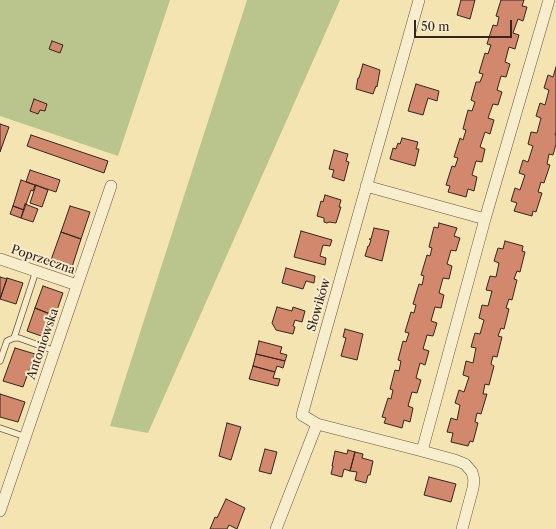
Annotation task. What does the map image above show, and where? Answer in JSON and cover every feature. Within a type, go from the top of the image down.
[{"type":"street","name":"Słowików","points":[[419,0],[302,415],[317,424],[422,451],[465,464],[472,472],[474,480],[462,529]]},
{"type":"street","points":[[422,451],[485,219],[549,0]]},
{"type":"street","name":"Antoniowska","points":[[0,510],[111,186]]},
{"type":"street","points":[[366,186],[485,219]]},
{"type":"street","name":"Poprzeczna","points":[[0,259],[77,285]]},
{"type":"street","points":[[276,529],[317,424]]},
{"type":"lane","points":[[14,338],[36,271]]},
{"type":"lane","points":[[0,361],[7,341],[14,338],[19,338],[55,351]]},
{"type":"lane","points":[[0,428],[26,437]]},
{"type":"green space","points":[[0,0],[170,0],[118,156],[0,116]]},
{"type":"green space","points":[[247,0],[340,0],[148,433],[110,426]]},
{"type":"building","points":[[461,0],[475,0],[470,19],[457,15]]},
{"type":"building","points":[[501,0],[524,0],[522,6],[527,7],[523,21],[518,19],[513,33],[519,35],[515,49],[509,47],[505,62],[510,64],[506,77],[501,76],[497,90],[502,92],[498,105],[493,104],[488,118],[494,120],[490,134],[485,132],[480,147],[485,149],[482,162],[476,161],[472,175],[477,177],[474,191],[468,189],[466,197],[448,192],[450,186],[446,185],[452,166],[455,167],[458,158],[454,157],[460,138],[463,140],[466,130],[463,129],[468,110],[472,111],[475,102],[471,100],[476,82],[480,82],[483,74],[479,73],[485,53],[488,54],[491,45],[487,44],[493,25],[497,26],[499,17],[496,16]]},
{"type":"building","points":[[52,41],[63,45],[60,53],[49,49]]},
{"type":"building","points":[[363,64],[380,70],[377,87],[376,86],[373,94],[356,89]]},
{"type":"building","points":[[556,67],[556,144],[553,155],[549,154],[547,164],[550,165],[544,183],[541,182],[538,192],[542,193],[536,212],[533,211],[532,216],[514,211],[517,203],[511,201],[515,188],[520,190],[525,175],[519,173],[523,160],[528,162],[533,146],[528,144],[531,132],[537,133],[541,118],[536,116],[540,103],[545,105],[549,90],[544,88],[548,75],[553,77]]},
{"type":"building","points":[[416,84],[439,91],[437,101],[428,98],[423,115],[408,111]]},
{"type":"building","points":[[34,99],[47,104],[45,111],[40,110],[38,114],[30,111]]},
{"type":"building","points":[[0,124],[9,127],[0,152]]},
{"type":"building","points":[[31,135],[108,161],[104,173],[27,146]]},
{"type":"building","points":[[402,138],[418,142],[416,149],[419,149],[415,166],[390,159],[393,148],[396,149]]},
{"type":"building","points":[[334,150],[348,154],[346,161],[349,162],[344,181],[332,177],[334,170],[329,169]]},
{"type":"building","points":[[30,170],[60,180],[56,192],[26,182]]},
{"type":"building","points":[[21,180],[35,185],[33,191],[31,190],[24,210],[13,206]]},
{"type":"building","points":[[36,185],[48,190],[42,207],[30,203]]},
{"type":"building","points":[[325,195],[341,200],[339,207],[341,207],[336,223],[324,222],[324,218],[317,216],[321,201],[323,202]]},
{"type":"building","points":[[25,204],[38,209],[33,222],[21,218]]},
{"type":"building","points":[[13,206],[24,210],[21,218],[10,214]]},
{"type":"building","points":[[70,206],[90,212],[81,239],[61,232]]},
{"type":"building","points":[[439,223],[457,228],[454,236],[460,238],[456,251],[451,250],[447,264],[452,266],[449,279],[443,278],[439,293],[444,295],[441,308],[435,307],[431,321],[437,323],[433,336],[427,335],[423,349],[429,351],[425,365],[420,363],[416,378],[421,380],[417,393],[412,392],[408,406],[413,408],[410,422],[404,420],[402,428],[384,423],[386,418],[382,417],[388,398],[391,399],[393,390],[390,389],[395,370],[399,371],[401,361],[398,360],[403,341],[406,342],[409,333],[405,332],[411,312],[414,313],[416,305],[413,304],[419,284],[422,285],[424,276],[421,275],[427,255],[430,256],[432,248],[429,247],[434,227],[438,228]]},
{"type":"building","points":[[374,228],[389,231],[382,261],[365,256],[371,240],[369,239],[371,239]]},
{"type":"building","points":[[301,231],[332,240],[330,246],[323,245],[320,256],[326,258],[325,265],[294,257]]},
{"type":"building","points":[[61,232],[81,239],[72,267],[51,260]]},
{"type":"building","points":[[505,241],[523,246],[522,251],[525,252],[520,272],[517,271],[514,279],[517,280],[512,300],[509,299],[506,308],[509,309],[504,329],[501,328],[498,336],[502,337],[497,357],[493,356],[491,364],[494,366],[489,385],[485,384],[483,394],[487,394],[481,414],[477,413],[475,422],[478,423],[473,442],[470,441],[468,446],[451,442],[453,433],[447,432],[451,418],[457,420],[460,405],[455,403],[459,390],[464,392],[469,377],[463,375],[466,361],[473,363],[476,348],[471,347],[475,333],[480,334],[484,320],[479,318],[482,305],[488,306],[492,291],[486,290],[490,276],[496,277],[499,263],[494,261],[498,248],[503,249]]},
{"type":"building","points":[[286,268],[315,276],[314,283],[306,281],[303,289],[282,283]]},
{"type":"building","points":[[0,277],[7,279],[0,299]]},
{"type":"building","points":[[7,278],[23,283],[16,304],[0,299]]},
{"type":"building","points":[[43,286],[63,293],[55,316],[35,308]]},
{"type":"building","points":[[277,307],[292,311],[293,307],[305,311],[302,322],[295,320],[293,334],[276,330],[272,323]]},
{"type":"building","points":[[35,308],[55,316],[47,338],[27,331]]},
{"type":"building","points":[[345,329],[363,334],[357,360],[341,356],[346,338],[343,337]]},
{"type":"building","points":[[259,341],[282,347],[280,353],[287,355],[285,361],[256,354]]},
{"type":"building","points":[[15,348],[35,354],[23,387],[3,381]]},
{"type":"building","points":[[256,354],[285,361],[283,368],[277,366],[275,372],[253,366]]},
{"type":"building","points":[[253,366],[275,372],[273,378],[280,379],[278,386],[249,379]]},
{"type":"building","points":[[0,394],[25,402],[18,422],[0,417]]},
{"type":"building","points":[[227,423],[241,427],[231,460],[219,456]]},
{"type":"building","points":[[265,449],[277,452],[271,474],[259,471]]},
{"type":"building","points":[[348,450],[355,452],[350,471],[344,469],[342,477],[331,474],[335,451],[347,454]]},
{"type":"building","points":[[355,452],[363,454],[362,458],[373,461],[370,475],[368,475],[366,483],[355,480],[357,472],[350,471]]},
{"type":"building","points":[[429,477],[456,484],[451,502],[424,495]]},
{"type":"building","points":[[226,499],[245,508],[237,529],[229,525],[227,529],[210,529],[215,517],[217,518]]}]
